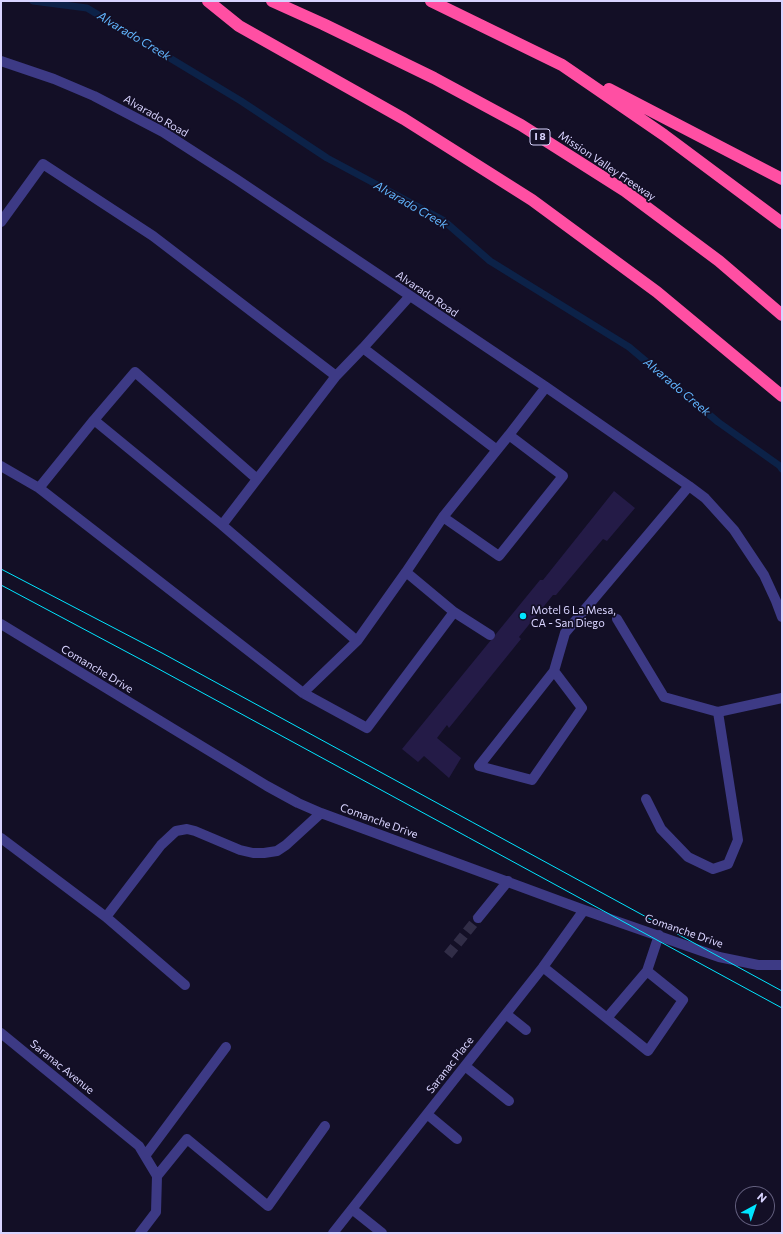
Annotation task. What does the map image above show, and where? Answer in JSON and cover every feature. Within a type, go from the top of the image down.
[{"type":"highway","points":[[208,1],[239,26],[404,119],[532,200],[658,292],[782,396]]},
{"type":"highway","name":"Mission Valley Freeway","points":[[272,1],[434,78],[521,125],[625,191],[719,261],[782,315]]},
{"type":"highway","points":[[431,1],[562,65],[782,179]]},
{"type":"highway","points":[[562,65],[664,135],[782,223]]},
{"type":"street","name":"Alvarado Road","points":[[3,64],[54,79],[94,96],[163,132],[236,179],[546,388],[705,498],[734,530],[764,575],[782,617]]},
{"type":"street","points":[[1,222],[43,164],[153,236],[336,376]]},
{"type":"street","points":[[222,525],[336,376],[410,297]]},
{"type":"street","points":[[363,348],[497,450]]},
{"type":"street","points":[[39,488],[135,372],[257,479]]},
{"type":"street","points":[[303,692],[357,641],[443,517],[546,388]]},
{"type":"street","points":[[94,420],[222,525],[357,641]]},
{"type":"street","points":[[443,517],[499,556],[563,476],[509,435]]},
{"type":"street","points":[[1,466],[39,488],[303,692],[367,728],[454,612]]},
{"type":"street","points":[[554,671],[582,708],[532,780],[479,766],[554,671],[565,633],[688,486]]},
{"type":"street","points":[[406,572],[454,612],[490,635]]},
{"type":"street","points":[[617,619],[664,697],[718,712],[782,698]]},
{"type":"street","name":"Comanche Drive","points":[[1,624],[267,786],[298,803],[321,813],[584,910],[720,957],[758,965],[782,965]]},
{"type":"street","points":[[646,799],[660,829],[688,857],[713,869],[728,864],[738,840],[718,712]]},
{"type":"street","points":[[106,917],[161,845],[176,830],[187,829],[195,831],[240,850],[253,854],[264,853],[277,851],[286,845],[321,813]]},
{"type":"street","points":[[1,838],[106,917],[185,985]]},
{"type":"street","points":[[478,918],[508,881]]},
{"type":"street","name":"Saranac Place","points":[[334,1233],[543,967],[584,910]]},
{"type":"street","points":[[607,1018],[647,971],[659,935]]},
{"type":"street","points":[[543,967],[648,1051],[683,1000],[647,971]]},
{"type":"street","points":[[506,1014],[526,1030]]},
{"type":"street","name":"Saranac Avenue","points":[[1,1033],[139,1146],[157,1176]]},
{"type":"street","points":[[145,1156],[226,1047]]},
{"type":"street","points":[[465,1066],[509,1101]]},
{"type":"street","points":[[427,1114],[457,1139]]},
{"type":"street","points":[[140,1233],[156,1212],[157,1176],[187,1139],[268,1206],[325,1126]]},
{"type":"street","points":[[352,1209],[382,1233]]},
{"type":"building","name":"Motel 6 La Mesa, CA - San Diego","points":[[614,491],[635,508],[607,541],[603,539],[556,595],[553,595],[519,637],[521,639],[449,728],[447,725],[437,738],[461,758],[449,778],[424,756],[418,762],[402,749],[540,580],[543,580]]},
{"type":"waterway","name":"Alvarado Creek","points":[[33,1],[87,8],[241,101],[327,158],[443,220],[490,261],[629,347],[718,422],[780,466],[782,469]]},
{"type":"tunnel","points":[[448,955],[478,918]]},
{"type":"tram line","points":[[1,569],[162,653],[782,991]]},
{"type":"tram line","points":[[1,585],[155,667],[782,1008]]},
{"type":"place","name":"Motel 6 La Mesa, CA - San Diego","points":[[523,616]]}]
